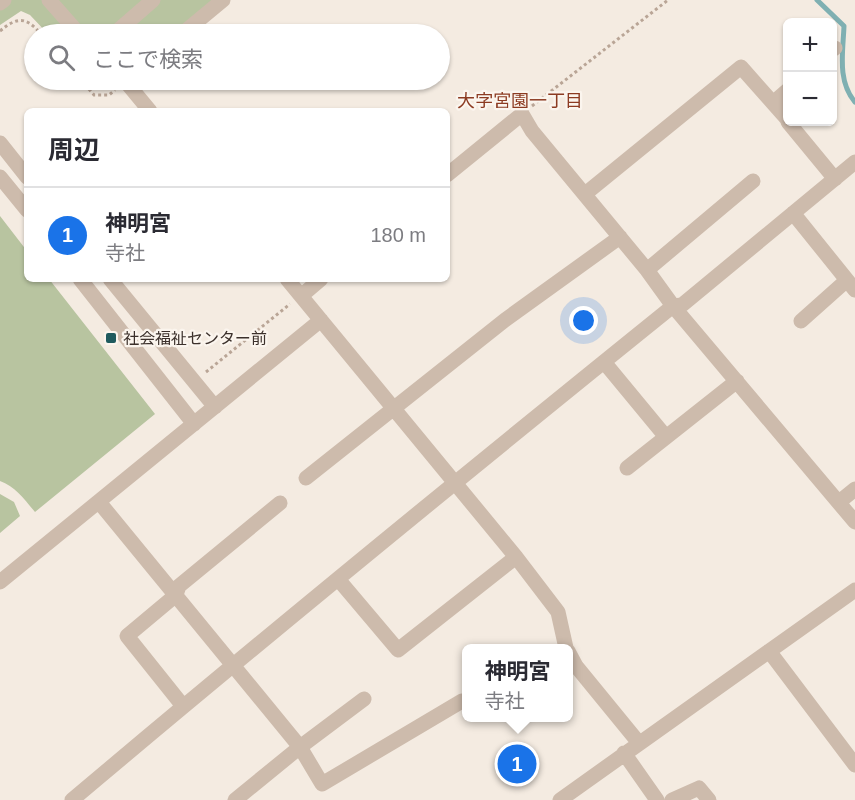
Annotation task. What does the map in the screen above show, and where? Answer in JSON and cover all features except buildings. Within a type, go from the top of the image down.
[{"type":"street","points":[[0,3],[4,0]]},
{"type":"street","points":[[49,0],[70,24]]},
{"type":"street","points":[[122,24],[136,6],[153,0]]},
{"type":"street","points":[[194,24],[223,0]]},
{"type":"street","points":[[585,194],[741,67],[783,115]]},
{"type":"street","points":[[135,90],[148,108]]},
{"type":"street","points":[[773,103],[783,94]]},
{"type":"street","points":[[450,173],[522,114],[532,131],[647,270],[673,306],[855,522]]},
{"type":"street","points":[[792,126],[835,179]]},
{"type":"street","points":[[0,143],[24,173]]},
{"type":"street","points":[[72,800],[232,665],[455,483],[673,306],[682,304],[855,162]]},
{"type":"street","points":[[0,177],[24,206]]},
{"type":"street","points":[[647,270],[753,181]]},
{"type":"street","points":[[794,213],[853,286],[801,321]]},
{"type":"street","points":[[306,478],[505,320],[620,237]]},
{"type":"street","points":[[82,282],[194,424]]},
{"type":"street","points":[[112,282],[215,407]]},
{"type":"street","points":[[289,282],[558,612],[566,644]]},
{"type":"street","points":[[301,296],[317,282]]},
{"type":"street","points":[[0,582],[321,320]]},
{"type":"street","points":[[604,362],[666,438]]},
{"type":"street","points":[[627,468],[737,381]]},
{"type":"street","points":[[839,502],[855,489]]},
{"type":"street","points":[[99,502],[300,747],[322,784],[462,701]]},
{"type":"street","points":[[183,706],[127,636],[176,596],[179,586],[280,503]]},
{"type":"street","points":[[338,579],[398,650],[516,558]]},
{"type":"street","points":[[560,800],[855,590]]},
{"type":"street","points":[[769,651],[855,765]]},
{"type":"street","points":[[573,661],[639,743]]},
{"type":"street","points":[[235,800],[364,699]]},
{"type":"street","points":[[624,753],[657,800]]},
{"type":"street","points":[[672,800],[699,788],[709,800]]},
{"type":"path","points":[[522,114],[668,0]]},
{"type":"path","points":[[0,31],[9,24],[21,20],[32,24]]},
{"type":"path","points":[[90,90],[94,95],[109,95],[116,90]]},
{"type":"path","points":[[206,372],[301,296]]},
{"type":"green space","points":[[0,0],[214,0],[186,24],[39,24],[30,15],[21,11],[0,25]]},
{"type":"green space","points":[[0,216],[24,247],[24,282],[51,282],[155,414],[35,512],[15,490],[0,481]]},
{"type":"green space","points":[[0,494],[14,502],[20,516],[0,533]]},
{"type":"waterway","points":[[817,0],[844,26],[843,76],[849,94],[855,102]]},
{"type":"place","name":"社会福祉センター前","points":[[111,338]]},
{"type":"place","name":"神明宮","points":[[517,764]]},
{"type":"district","name":"大字宮園一丁目","points":[[520,101]]}]
